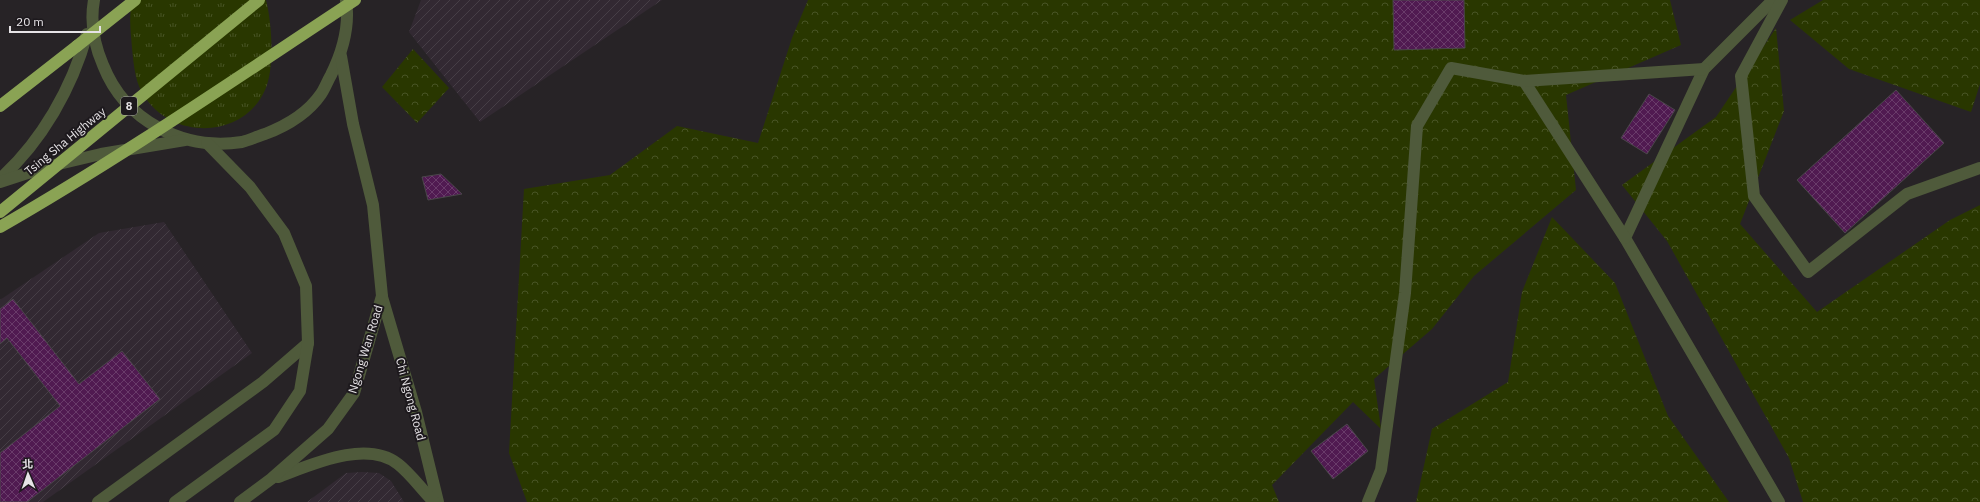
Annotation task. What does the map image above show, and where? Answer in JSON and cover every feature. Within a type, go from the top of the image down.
[{"type":"highway","points":[[0,106],[135,0]]},
{"type":"highway","name":"Tsing Sha Highway","points":[[0,212],[259,0]]},
{"type":"highway","points":[[0,227],[42,203],[139,142],[355,0]]},
{"type":"street","points":[[1625,238],[1704,69],[1773,0]]},
{"type":"street","points":[[1782,0],[1741,76],[1754,196],[1808,272],[1907,194],[1980,168]]},
{"type":"street","points":[[93,2],[92,18],[96,48],[108,79],[126,103],[143,119],[154,125],[186,140],[207,143],[243,142],[281,128],[302,113],[320,95],[341,56],[346,33],[348,4]]},
{"type":"street","points":[[0,178],[14,166],[37,138],[62,98],[80,59],[92,18]]},
{"type":"street","name":"Ngong Wan Road","points":[[240,502],[271,479],[328,429],[354,393],[382,296],[373,206],[353,124],[341,56]]},
{"type":"street","points":[[1368,502],[1381,470],[1405,293],[1417,126],[1451,68],[1524,81],[1704,69]]},
{"type":"street","points":[[1524,81],[1625,238],[1778,502]]},
{"type":"street","points":[[0,182],[46,167],[101,154],[186,140]]},
{"type":"street","points":[[175,502],[274,430],[300,391],[308,343],[306,286],[284,233],[250,187],[207,143]]},
{"type":"street","name":"Chi Ngong Road","points":[[382,296],[416,412],[438,502]]},
{"type":"street","points":[[98,502],[263,382],[308,343]]},
{"type":"street","points":[[271,479],[332,457],[372,453],[397,463],[434,502]]},
{"type":"shaded area","points":[[421,0],[662,0],[480,122],[409,32]]},
{"type":"shaded area","points":[[164,222],[252,353],[43,502],[0,502],[0,300],[99,233]]},
{"type":"shaded area","points":[[346,473],[379,473],[391,481],[404,502],[307,502]]},
{"type":"green space","points":[[133,0],[266,0],[270,21],[272,46],[270,70],[265,90],[255,106],[242,117],[226,125],[209,128],[192,127],[175,122],[160,113],[143,94],[134,69],[130,24],[131,6]]},
{"type":"green space","points":[[808,0],[1670,0],[1681,45],[1566,95],[1576,190],[1474,276],[1432,329],[1374,379],[1381,429],[1353,402],[1272,485],[1279,502],[527,502],[509,453],[524,189],[610,175],[677,126],[758,143],[792,38]]},
{"type":"green space","points":[[1823,0],[1980,0],[1980,84],[1971,112],[1849,69],[1790,20]]},
{"type":"green space","points":[[1776,28],[1784,111],[1740,224],[1817,312],[1950,220],[1980,205],[1980,502],[1803,502],[1789,458],[1667,241],[1622,185],[1716,117]]},
{"type":"green space","points":[[413,49],[449,88],[417,123],[382,87]]},
{"type":"green space","points":[[1552,217],[1615,283],[1668,416],[1729,502],[1416,502],[1432,429],[1508,382],[1522,292]]},
{"type":"building","points":[[1393,0],[1464,0],[1465,48],[1394,50]]},
{"type":"building","points":[[1896,90],[1944,143],[1845,233],[1797,180]]},
{"type":"building","points":[[1649,94],[1675,110],[1647,154],[1621,138]]},
{"type":"building","points":[[441,174],[462,194],[428,200],[422,177]]},
{"type":"building","points":[[13,299],[79,384],[122,351],[160,399],[27,502],[0,502],[0,453],[60,406],[7,338],[0,344],[0,309]]},
{"type":"building","points":[[1347,424],[1368,451],[1333,479],[1311,451]]}]
